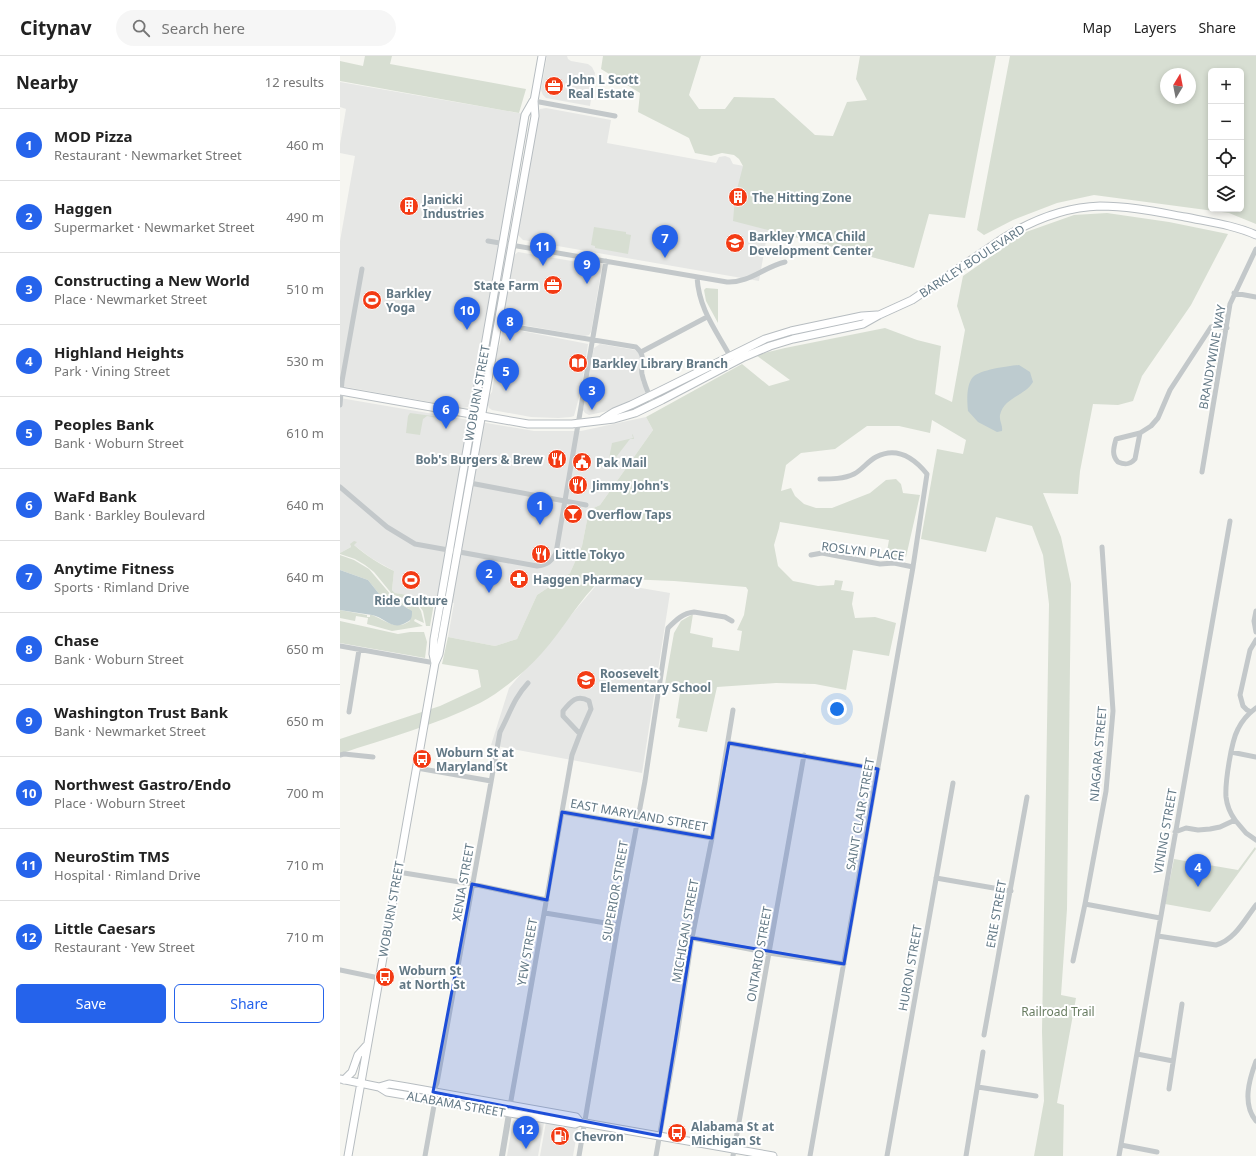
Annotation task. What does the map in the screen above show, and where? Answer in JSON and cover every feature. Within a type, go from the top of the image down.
[{"type":"main road","name":"WOBURN STREET","points":[[348,1156],[416,768],[435,663],[439,654],[535,116],[534,101],[542,56]]},
{"type":"main road","name":"WOBURN STREET","points":[[435,663],[433,654],[434,639],[525,115],[534,101]]},
{"type":"main road","name":"BARKLEY BOULEVARD","points":[[340,391],[473,415],[542,425],[578,424],[614,419],[653,404],[765,339],[791,331],[862,316],[879,315],[912,300],[1005,237],[1046,217],[1072,210],[1099,206],[1134,208],[1222,224],[1256,235]]},
{"type":"main road","name":"BARKLEY BOULEVARD","points":[[602,420],[614,412],[731,360]]},
{"type":"main road","points":[[342,1080],[352,1072],[358,1055],[367,1044]]},
{"type":"main road","name":"ALABAMA STREET","points":[[342,1080],[380,1086],[389,1084],[510,1109]]},
{"type":"main road","name":"ALABAMA STREET","points":[[380,1086],[387,1092],[435,1100],[576,1117],[583,1122],[660,1136],[734,1153],[773,1156]]},
{"type":"street","points":[[534,101],[615,116]]},
{"type":"street","points":[[488,241],[727,282],[744,280],[777,264],[785,262]]},
{"type":"street","name":"BRANDYWINE WAY","points":[[1202,472],[1230,304],[1256,249]]},
{"type":"street","points":[[340,487],[396,534],[420,546],[537,566],[549,563],[556,553],[606,261]]},
{"type":"street","points":[[340,405],[340,391],[362,269]]},
{"type":"street","points":[[698,277],[698,291],[707,317],[731,360]]},
{"type":"street","points":[[1234,293],[1256,297]]},
{"type":"street","points":[[641,352],[707,317]]},
{"type":"street","points":[[498,324],[636,347],[641,352],[642,374],[653,404]]},
{"type":"street","points":[[1140,434],[1135,459],[1127,464],[1115,460],[1113,453],[1116,438],[1140,434],[1150,427],[1156,421],[1170,390],[1211,327],[1217,326],[1227,328]]},
{"type":"street","name":"SAINT CLAIR STREET","points":[[810,1156],[913,567],[927,474],[921,466],[910,457],[894,452],[876,456],[854,474],[838,478],[820,479]]},
{"type":"street","points":[[470,484],[586,505]]},
{"type":"street","name":"VINING STREET","points":[[1119,1156],[1230,521]]},
{"type":"street","name":"NIAGARA STREET","points":[[1073,961],[1106,791],[1113,711],[1102,547]]},
{"type":"street","name":"ROSLYN PLACE","points":[[811,555],[822,554],[880,564],[894,563],[913,567]]},
{"type":"street","points":[[1256,610],[1254,621],[1256,632]]},
{"type":"street","name":"SUPERIOR STREET","points":[[579,1156],[583,1122],[618,924],[638,825],[668,628],[677,619],[689,612],[725,617],[732,621]]},
{"type":"street","points":[[1251,712],[1246,710],[1243,706],[1240,695],[1250,650],[1256,640]]},
{"type":"street","points":[[340,646],[435,663]]},
{"type":"street","points":[[349,712],[360,650]]},
{"type":"street","name":"XENIA STREET","points":[[433,1092],[437,1083],[500,732],[514,700],[528,683]]},
{"type":"street","points":[[578,698],[582,698],[589,701],[591,709],[580,734],[563,716],[563,711],[568,704],[578,698]]},
{"type":"street","points":[[1256,708],[1251,712],[1238,730],[1231,752],[1226,786],[1226,797],[1229,809],[1235,820],[1246,833],[1256,840]]},
{"type":"street","name":"MICHIGAN STREET","points":[[656,1156],[676,1044],[692,938],[729,743],[733,710]]},
{"type":"street","name":"YEW STREET","points":[[502,1156],[562,812],[574,752],[580,734]]},
{"type":"street","points":[[729,743],[878,769]]},
{"type":"street","points":[[1231,752],[1256,756]]},
{"type":"street","points":[[340,755],[344,754],[373,757]]},
{"type":"street","name":"ONTARIO STREET","points":[[734,1153],[804,756]]},
{"type":"street","points":[[416,768],[491,781]]},
{"type":"street","name":"HURON STREET","points":[[887,1156],[953,783]]},
{"type":"street","name":"ERIE STREET","points":[[984,1036],[1027,797]]},
{"type":"street","name":"EAST MARYLAND STREET","points":[[562,812],[712,838]]},
{"type":"street","points":[[1175,832],[1186,828],[1198,830],[1210,829],[1220,827],[1235,820]]},
{"type":"street","points":[[398,872],[472,884],[547,900]]},
{"type":"street","points":[[936,878],[1010,891]]},
{"type":"street","points":[[1085,904],[1160,918]]},
{"type":"street","points":[[1158,936],[1216,945],[1223,943],[1235,934],[1256,905]]},
{"type":"street","points":[[545,913],[618,924]]},
{"type":"street","points":[[692,938],[769,953],[844,964]]},
{"type":"street","points":[[340,970],[379,978]]},
{"type":"street","points":[[1169,1089],[1182,1004]]},
{"type":"street","points":[[966,1156],[983,1052]]},
{"type":"street","points":[[1137,1054],[1173,1061]]},
{"type":"street","points":[[1256,1062],[1250,1076],[1248,1087],[1250,1111],[1256,1121]]},
{"type":"street","points":[[978,1087],[1036,1096]]},
{"type":"street","points":[[425,1156],[435,1100]]},
{"type":"street","points":[[1121,1145],[1157,1152]]},
{"type":"highlighted area","points":[[729,743],[878,769],[844,964],[692,938],[660,1136],[433,1092],[472,884],[547,900],[562,812],[712,838]]},
{"type":"shaded area","points":[[547,56],[567,56],[571,61],[588,64],[592,67],[595,73],[590,106],[546,98],[543,95],[541,90]]},
{"type":"shaded area","points":[[340,82],[524,114],[471,404],[468,407],[464,408],[340,386],[340,241],[355,156],[340,153],[340,144],[346,109],[340,107]]},
{"type":"shaded area","points":[[546,108],[611,120],[607,143],[716,163],[719,157],[725,156],[730,158],[733,164],[744,166],[914,268],[768,230],[759,281],[523,240],[517,234],[537,114],[540,109]]},
{"type":"shaded area","points":[[518,252],[596,265],[600,267],[601,272],[591,332],[589,335],[585,336],[505,322],[503,320],[513,256]]},
{"type":"shaded area","points":[[507,328],[588,344],[581,390],[574,416],[558,418],[531,417],[492,410],[489,408],[487,402],[488,397],[492,392],[496,366],[494,361],[500,344],[502,332]]},
{"type":"shaded area","points":[[600,344],[635,350],[639,353],[641,381],[646,392],[645,395],[617,409],[589,415],[583,410],[594,348]]},
{"type":"shaded area","points":[[1019,365],[1030,372],[1033,382],[1025,391],[1010,400],[1002,409],[1000,417],[1002,431],[997,432],[978,422],[968,411],[967,398],[969,384],[973,377],[982,372]]},
{"type":"shaded area","points":[[340,398],[534,431],[581,431],[646,417],[653,430],[600,505],[589,510],[582,546],[570,573],[537,595],[517,639],[495,646],[448,637],[454,603],[395,593],[392,590],[394,571],[371,558],[354,545],[350,544],[351,547],[340,553]]},
{"type":"shaded area","points":[[340,570],[368,580],[380,595],[412,611],[411,619],[402,625],[393,625],[377,616],[340,610]]},
{"type":"shaded area","name":"Roosevelt Elementary School","points":[[600,581],[670,593],[642,773],[491,745],[509,688]]},
{"type":"shaded area","points":[[518,1118],[544,1123],[538,1156],[507,1156],[513,1121]]},
{"type":"shaded area","points":[[546,1122],[578,1128],[573,1156],[540,1156]]},
{"type":"green space","points":[[365,56],[392,56],[390,64],[526,89],[519,113],[340,81],[340,61],[363,66]]},
{"type":"green space","points":[[603,56],[701,56],[689,95],[699,109],[725,109],[734,97],[774,98],[815,135],[833,136],[847,102],[867,100],[856,79],[860,56],[996,56],[965,218],[929,214],[914,268],[733,221],[735,197],[743,166],[739,159],[734,155],[722,153],[711,156],[695,153],[689,138],[638,112],[640,93],[601,69]]},
{"type":"green space","points":[[1010,56],[1256,56],[1256,224],[1229,213],[1222,212],[1244,212],[1244,68],[1208,68],[1208,210],[1094,195],[1057,203],[1013,220],[984,235],[977,230]]},
{"type":"green space","name":"Railroad Trail","points":[[1107,213],[1169,222],[1228,234],[1191,305],[1142,376],[1133,401],[1118,405],[1093,404],[1080,471],[1078,494],[1043,493],[1061,537],[1071,584],[1067,909],[1061,995],[1076,998],[1057,1103],[1064,1105],[1063,1156],[1034,1156],[1044,1101],[1042,1032],[1049,604],[1043,555],[1032,526],[996,517],[986,552],[921,539],[937,449],[963,454],[966,440],[932,420],[930,433],[899,426],[867,426],[835,449],[801,453],[786,465],[781,491],[791,488],[795,496],[804,504],[816,508],[832,508],[870,493],[886,480],[896,479],[901,484],[903,493],[920,495],[906,557],[886,557],[889,540],[780,522],[774,545],[778,566],[793,581],[818,586],[834,585],[835,580],[843,581],[841,590],[854,592],[852,604],[855,618],[875,617],[896,623],[889,656],[853,650],[846,690],[815,684],[776,683],[717,687],[707,732],[678,727],[680,719],[676,718],[681,687],[665,684],[674,633],[681,621],[693,614],[690,633],[713,638],[712,647],[739,651],[742,631],[737,630],[744,615],[748,590],[746,587],[674,581],[603,578],[586,595],[550,644],[521,674],[497,693],[464,711],[446,718],[340,754],[340,739],[440,706],[481,687],[478,670],[442,664],[448,637],[495,646],[517,639],[537,595],[570,573],[582,546],[589,510],[600,505],[653,430],[646,417],[742,364],[769,386],[790,380],[756,355],[885,328],[917,340],[941,346],[935,394],[952,402],[965,330],[957,306],[963,276],[1026,232],[1074,215]]},
{"type":"green space","points":[[594,227],[626,232],[626,234],[631,235],[628,254],[595,248],[595,246],[591,245]]},
{"type":"green space","points":[[706,288],[718,289],[718,323],[706,301],[704,290]]},
{"type":"green space","points":[[410,413],[440,417],[443,419],[427,416],[423,419],[420,435],[406,433],[408,416]]},
{"type":"green space","points":[[632,434],[634,439],[630,439],[607,469],[612,443],[633,438]]},
{"type":"green space","points":[[354,541],[357,542],[354,545],[364,553],[378,563],[394,571],[392,590],[395,593],[433,599],[434,603],[430,626],[426,626],[423,611],[418,604],[392,594],[374,572],[365,565],[355,559],[340,554],[351,547],[350,544]]},
{"type":"green space","points":[[340,555],[354,560],[369,569],[391,595],[418,606],[424,623],[415,619],[414,621],[423,626],[392,631],[367,624],[368,618],[356,616],[355,621],[340,618],[340,610],[367,615],[367,617],[372,615],[395,625],[405,624],[410,621],[409,609],[380,595],[368,580],[340,570]]},
{"type":"green space","points":[[340,621],[398,634],[424,632],[427,642],[425,658],[340,643]]},
{"type":"green space","points":[[1255,847],[1256,849],[1210,912],[1165,904],[1174,859],[1238,870]]},
{"type":"place","name":"John L Scott Real Estate","points":[[554,86]]},
{"type":"place","name":"The Hitting Zone","points":[[738,197]]},
{"type":"place","name":"Janicki Industries","points":[[409,206]]},
{"type":"place","name":"Barkley YMCA Child Development Center","points":[[735,243]]},
{"type":"place","name":"Anytime Fitness","points":[[665,258]]},
{"type":"place","name":"NeuroStim TMS","points":[[543,266]]},
{"type":"place","name":"Washington Trust Bank","points":[[587,284]]},
{"type":"place","name":"State Farm","points":[[553,285]]},
{"type":"place","name":"Barkley Yoga","points":[[372,300]]},
{"type":"place","name":"Northwest Gastro/Endo","points":[[467,330]]},
{"type":"place","name":"Chase","points":[[510,341]]},
{"type":"place","name":"Barkley Library Branch","points":[[578,363]]},
{"type":"place","name":"Peoples Bank","points":[[506,391]]},
{"type":"place","name":"Constructing a New World","points":[[592,410]]},
{"type":"place","name":"WaFd Bank","points":[[446,429]]},
{"type":"place","name":"Bob's Burgers & Brew","points":[[557,459]]},
{"type":"place","name":"Pak Mail","points":[[582,462]]},
{"type":"place","name":"Jimmy John's","points":[[578,485]]},
{"type":"place","name":"Overflow Taps","points":[[573,514]]},
{"type":"place","name":"MOD Pizza","points":[[540,525]]},
{"type":"place","name":"Little Tokyo","points":[[541,554]]},
{"type":"place","name":"Haggen Pharmacy","points":[[519,579]]},
{"type":"place","name":"Ride Culture","points":[[411,580]]},
{"type":"place","name":"Haggen","points":[[489,593]]},
{"type":"place","name":"Roosevelt Elementary School","points":[[586,680]]},
{"type":"place","name":"Woburn St at Maryland St","points":[[422,759]]},
{"type":"place","name":"Highland Heights","points":[[1198,887]]},
{"type":"place","name":"Woburn St at North St","points":[[385,977]]},
{"type":"place","name":"Alabama St at Michigan St","points":[[677,1133]]},
{"type":"place","name":"Chevron","points":[[560,1136]]},
{"type":"place","name":"Little Caesars","points":[[526,1149]]}]
